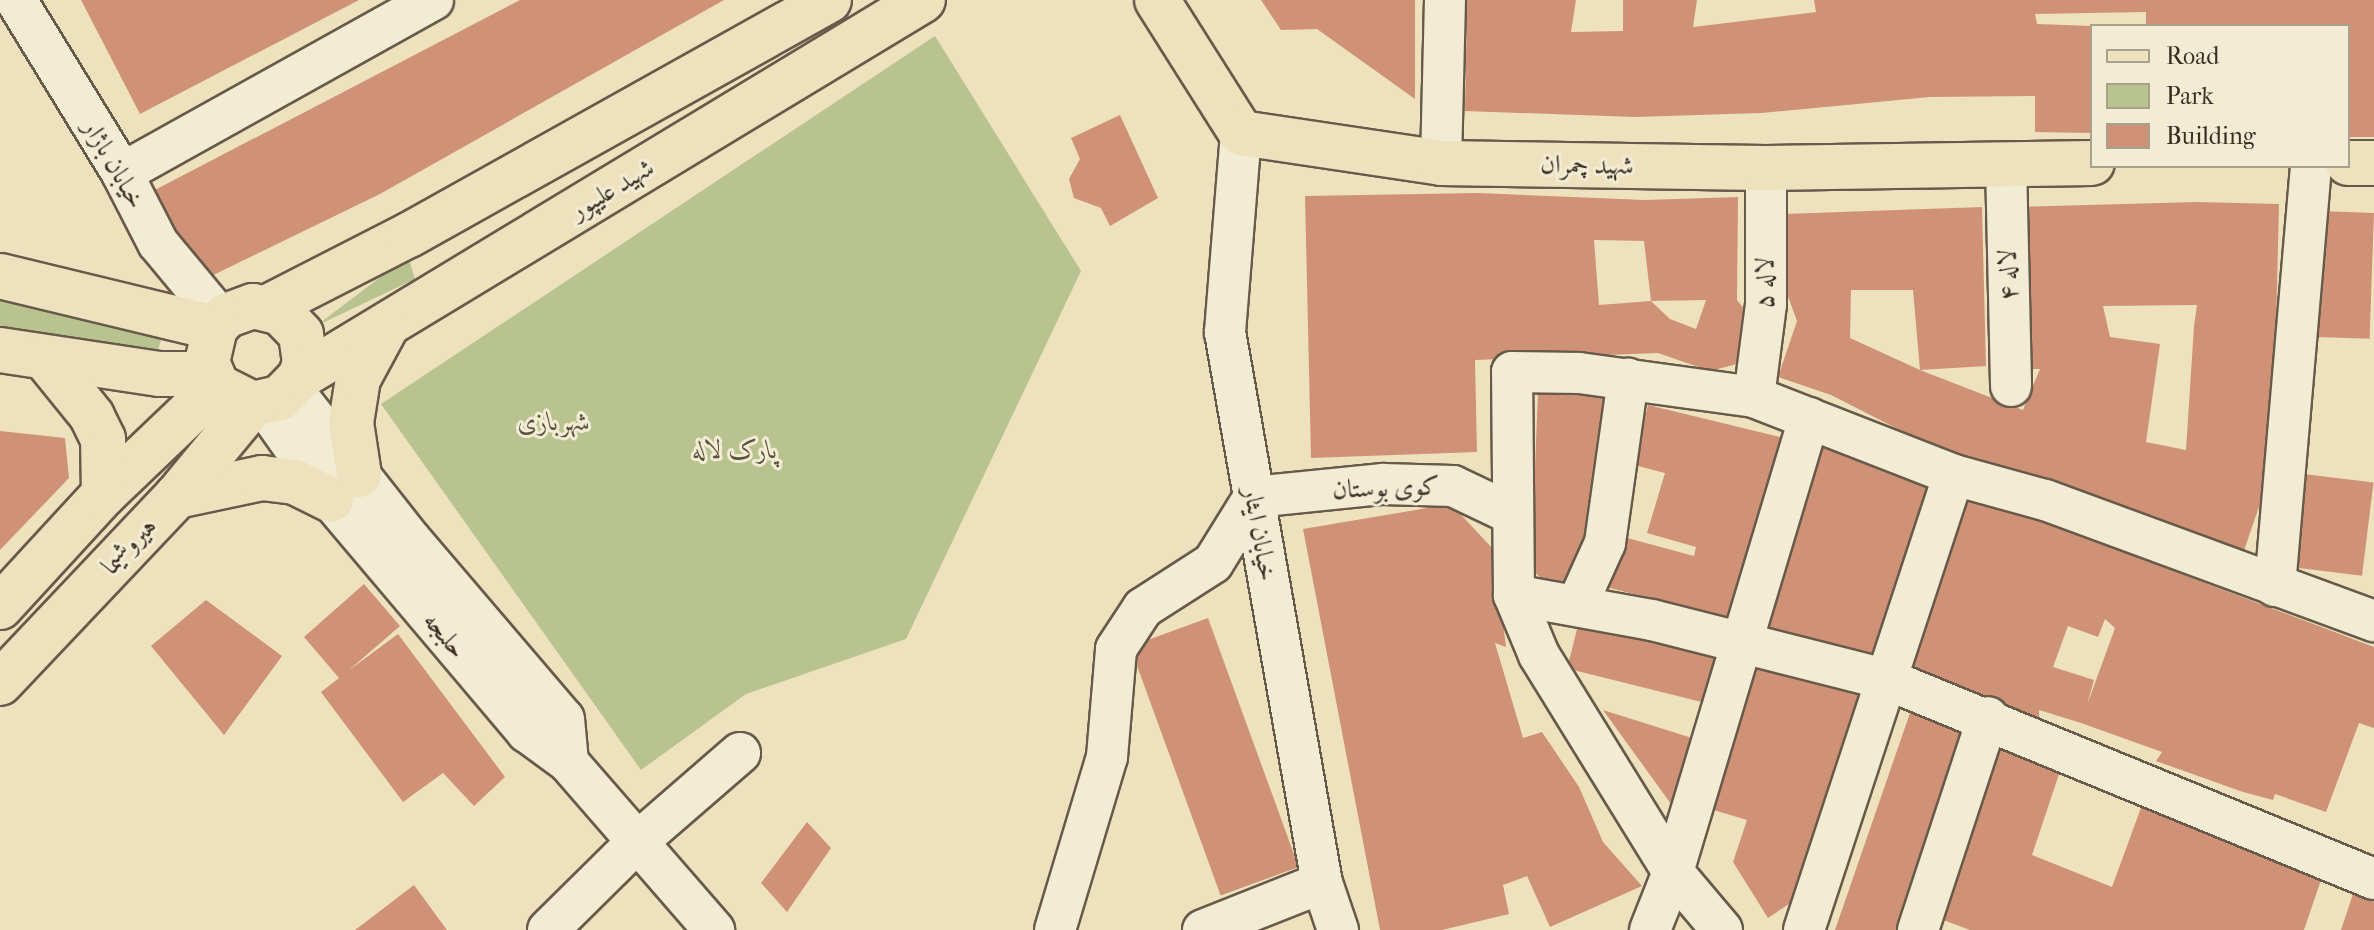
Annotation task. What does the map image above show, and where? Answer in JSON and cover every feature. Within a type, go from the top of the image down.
[{"type":"main road","points":[[256,389],[207,350],[219,324],[239,309],[268,307],[409,235],[829,0]]},
{"type":"main road","name":"شهید علیپور","points":[[256,389],[386,327],[923,0]]},
{"type":"main road","points":[[1157,0],[1241,133]]},
{"type":"main road","name":"شهید چمران","points":[[1241,133],[1441,163],[1766,168],[2090,163]]},
{"type":"main road","points":[[2350,163],[2374,163]]},
{"type":"main road","points":[[0,276],[219,324]]},
{"type":"main road","points":[[104,494],[256,389],[305,363],[301,334],[293,322],[268,307]]},
{"type":"main road","points":[[177,496],[262,478],[345,487],[358,379],[386,327]]},
{"type":"main road","points":[[0,350],[256,389]]},
{"type":"main road","name":"هیروشیما","points":[[0,607],[104,494],[103,439],[92,416],[45,358]]},
{"type":"main road","name":"هیروشیما","points":[[0,683],[177,496],[256,389]]},
{"type":"street","name":"خیابان باژار","points":[[16,0],[122,173],[158,243],[219,324]]},
{"type":"street","points":[[122,173],[433,0]]},
{"type":"street","points":[[1441,163],[1445,0]]},
{"type":"street","name":"خیابان ایثار","points":[[1241,133],[1225,332],[1322,883],[1338,930]]},
{"type":"street","name":"لاله ۴","points":[[2006,163],[2011,386]]},
{"type":"street","name":"لاله ۵","points":[[1754,397],[1766,304],[1766,168]]},
{"type":"street","points":[[2275,586],[2311,168]]},
{"type":"street","points":[[1722,930],[1673,872],[1539,655],[1514,595],[1512,372],[1628,379],[1754,397],[1954,475],[2045,500],[2374,621]]},
{"type":"street","points":[[1577,605],[1605,543],[1628,379]]},
{"type":"street","name":"حلبجه","points":[[256,389],[345,487],[527,732],[568,762],[635,844]]},
{"type":"street","points":[[1650,930],[1673,872],[1809,418]]},
{"type":"street","points":[[1804,930],[1954,475]]},
{"type":"street","name":"کوی بوستان","points":[[1254,497],[1383,484],[1453,486],[1512,514]]},
{"type":"street","points":[[1055,930],[1107,757],[1116,649],[1143,608],[1213,563],[1254,497]]},
{"type":"street","points":[[1514,595],[1577,605],[1886,679],[1988,717],[2374,879]]},
{"type":"street","points":[[1918,930],[1988,717]]},
{"type":"street","points":[[548,930],[635,844],[740,753]]},
{"type":"street","points":[[635,844],[714,930]]},
{"type":"street","points":[[1203,930],[1322,883]]},
{"type":"green space","name":"پارک لاله","points":[[935,36],[1081,271],[906,639],[746,694],[641,770],[381,404]]},
{"type":"green space","points":[[408,256],[415,279],[316,326]]},
{"type":"green space","points":[[0,293],[164,331],[156,356],[0,345]]},
{"type":"building","points":[[81,0],[359,0],[140,114]]},
{"type":"building","points":[[520,0],[724,0],[380,194],[203,280],[151,192]]},
{"type":"building","points":[[1261,0],[1415,0],[1415,99],[1317,29],[1281,30]]},
{"type":"building","points":[[1467,0],[1576,0],[1571,32],[1623,31],[1623,0],[1697,0],[1693,27],[1816,12],[1814,0],[2374,0],[2374,137],[2350,137],[2350,24],[2146,24],[2146,12],[2035,14],[2037,24],[2090,26],[2090,133],[2035,132],[2035,96],[1930,97],[1761,113],[1635,117],[1465,111]]},
{"type":"building","points":[[1120,115],[1158,198],[1110,226],[1101,208],[1074,198],[1069,179],[1080,159],[1071,138]]},
{"type":"building","points":[[1478,193],[1645,200],[1738,197],[1737,300],[1748,314],[1737,364],[1710,371],[1658,353],[1475,360],[1477,452],[1311,458],[1305,196]],"holes":[[[1594,240],[1644,241],[1651,301],[1599,305]],[[1706,300],[1696,329],[1670,319],[1651,301]]]},
{"type":"building","points":[[2197,202],[2279,204],[2276,330],[2261,501],[2238,568],[2002,468],[1933,447],[1831,395],[1778,377],[1797,321],[1786,291],[1784,214],[1982,207],[1986,366],[1920,370],[2023,410],[2040,369],[2024,369],[2016,207]],"holes":[[[1851,290],[1913,290],[1920,370],[1850,338]],[[2197,305],[2186,450],[2146,442],[2160,344],[2110,337],[2103,306]]]},
{"type":"building","points":[[2320,211],[2374,213],[2370,339],[2316,337]]},
{"type":"building","points":[[1538,392],[1605,396],[1596,526],[1572,583],[1552,588],[1531,569]]},
{"type":"building","points":[[1648,405],[1788,439],[1731,619],[1606,587],[1620,536],[1694,556],[1696,547],[1647,533],[1665,473],[1634,465]]},
{"type":"building","points":[[0,431],[65,438],[69,478],[0,550]]},
{"type":"building","points":[[1816,444],[1931,482],[1872,658],[1808,637],[1805,646],[1757,631]]},
{"type":"building","points":[[2304,474],[2373,483],[2362,576],[2293,567]]},
{"type":"building","points":[[1968,493],[2374,647],[2374,728],[2359,723],[2326,812],[2275,794],[2273,800],[2243,792],[2156,761],[2162,752],[2081,723],[2039,710],[2039,721],[1903,674]],"holes":[[[2105,619],[2115,628],[2087,705],[2094,680],[2053,667],[2068,626],[2098,637]]]},
{"type":"building","points":[[1451,504],[1494,550],[1506,647],[1495,643],[1523,738],[1542,732],[1579,787],[1603,842],[1642,886],[1550,927],[1527,876],[1503,885],[1509,914],[1442,930],[1380,930],[1303,529]]},
{"type":"building","points":[[364,584],[400,626],[348,671],[398,634],[505,777],[474,806],[443,773],[403,802],[321,692],[339,678],[304,637]]},
{"type":"building","points":[[206,600],[282,656],[224,735],[151,646]]},
{"type":"building","points":[[1208,618],[1299,867],[1221,895],[1130,646]]},
{"type":"building","points":[[1579,621],[1724,657],[1712,705],[1567,669]]},
{"type":"building","points":[[1740,660],[1860,694],[1792,902],[1768,918],[1733,862],[1747,820],[1700,806]]},
{"type":"building","points":[[1603,710],[1692,738],[1671,804]]},
{"type":"building","points":[[1910,713],[1964,733],[1897,930],[1835,930]]},
{"type":"building","points":[[2000,740],[2063,762],[2032,855],[2112,887],[2142,805],[2323,874],[2304,930],[1970,930],[1935,917]]},
{"type":"building","points":[[807,822],[831,848],[787,912],[761,883]]},
{"type":"building","points":[[414,885],[447,930],[355,930],[367,921]]},
{"type":"building","points":[[2353,894],[2374,902],[2374,930],[2341,930]]},
{"type":"park label","name":"شهربازی","points":[[554,422]]}]
